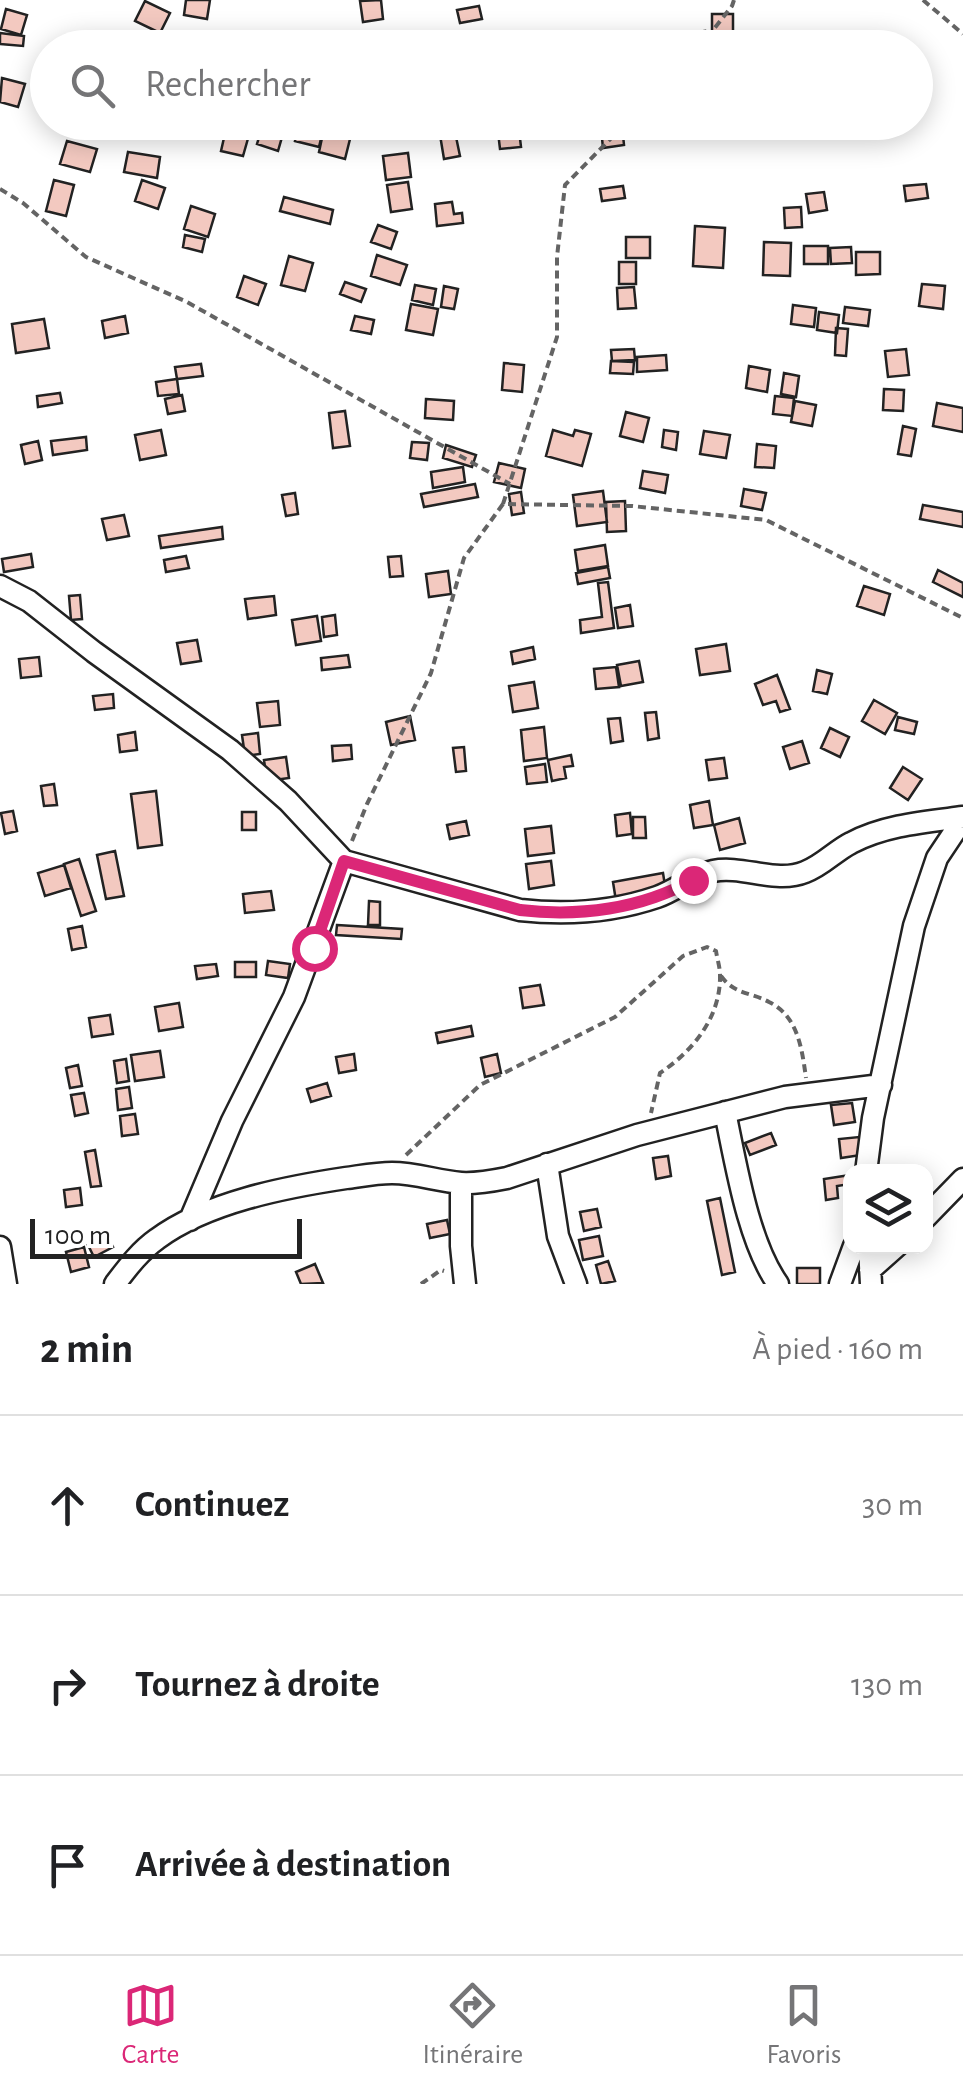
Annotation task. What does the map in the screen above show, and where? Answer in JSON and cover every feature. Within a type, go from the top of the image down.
[{"type":"street","points":[[0,586],[29,601],[230,750],[288,801],[344,861],[520,910],[549,914],[583,912],[656,898],[709,872],[730,869],[789,876],[806,872],[850,843],[880,830],[963,818]]},
{"type":"street","points":[[867,1164],[873,1118],[914,926],[937,858],[963,818]]},
{"type":"street","points":[[190,1220],[217,1153],[294,997],[344,861]]},
{"type":"street","points":[[115,1284],[160,1236],[232,1203],[321,1182],[388,1172],[461,1183],[488,1182],[637,1134],[726,1112],[809,1092],[881,1085]]},
{"type":"street","points":[[726,1112],[756,1239],[778,1284]]},
{"type":"street","points":[[548,1164],[558,1236],[576,1284]]},
{"type":"street","points":[[933,1210],[963,1178]]},
{"type":"street","points":[[461,1183],[464,1279]]},
{"type":"street","points":[[0,1247],[6,1284]]},
{"type":"street","points":[[840,1284],[851,1254]]},
{"type":"street","points":[[870,1277],[889,1254]]},
{"type":"path","points":[[714,30],[734,0]]},
{"type":"path","points":[[923,0],[963,34]]},
{"type":"path","points":[[344,861],[367,804],[431,673],[464,558],[504,504],[557,337],[557,257],[565,184],[609,140]]},
{"type":"path","points":[[0,189],[24,203],[86,257],[186,302],[510,484]]},
{"type":"path","points":[[504,504],[632,506],[766,520],[963,618]]},
{"type":"path","points":[[388,1172],[480,1085],[615,1017],[683,956],[713,948],[720,976],[713,1013],[697,1041],[660,1073],[652,1110],[637,1134]]},
{"type":"path","points":[[720,976],[727,985],[769,1001],[790,1017],[802,1050],[809,1092]]},
{"type":"path","points":[[422,1284],[441,1270],[464,1279]]},
{"type":"building","points":[[186,0],[210,0],[207,19],[184,15]]},
{"type":"building","points":[[381,0],[383,19],[363,22],[360,1]]},
{"type":"building","points":[[145,1],[170,13],[162,30],[135,21]]},
{"type":"building","points":[[479,6],[482,19],[460,23],[457,10]]},
{"type":"building","points":[[6,9],[27,15],[21,35],[1,29]]},
{"type":"building","points":[[712,14],[733,14],[733,30],[712,30]]},
{"type":"building","points":[[0,33],[24,36],[23,46],[0,44]]},
{"type":"building","points":[[2,78],[25,84],[18,107],[0,102]]},
{"type":"building","points":[[224,140],[248,140],[243,156],[221,151]]},
{"type":"building","points":[[258,140],[281,140],[278,151],[257,144]]},
{"type":"building","points":[[295,140],[321,140],[319,147]]},
{"type":"building","points":[[322,140],[350,140],[345,159],[319,152]]},
{"type":"building","points":[[441,140],[457,140],[460,156],[444,159]]},
{"type":"building","points":[[499,140],[520,140],[521,147],[500,149]]},
{"type":"building","points":[[602,140],[624,140],[624,145],[603,148]]},
{"type":"building","points":[[67,141],[97,149],[90,172],[60,164]]},
{"type":"building","points":[[128,152],[160,157],[157,178],[124,172]]},
{"type":"building","points":[[408,153],[411,177],[386,180],[383,156]]},
{"type":"building","points":[[54,180],[74,185],[66,216],[46,211]]},
{"type":"building","points":[[142,180],[165,188],[158,209],[135,201]]},
{"type":"building","points":[[408,182],[412,209],[391,212],[387,185]]},
{"type":"building","points":[[926,184],[928,198],[906,201],[904,186]]},
{"type":"building","points":[[623,186],[625,198],[602,201],[600,189]]},
{"type":"building","points":[[824,192],[827,210],[809,213],[806,194]]},
{"type":"building","points":[[284,197],[333,210],[330,224],[280,211]]},
{"type":"building","points":[[452,202],[454,214],[462,213],[463,223],[437,226],[435,204]]},
{"type":"building","points":[[191,206],[215,214],[208,237],[184,229]]},
{"type":"building","points":[[801,207],[802,227],[785,228],[784,208]]},
{"type":"building","points":[[378,225],[397,232],[391,249],[371,242]]},
{"type":"building","points":[[695,226],[725,228],[723,268],[693,266]]},
{"type":"building","points":[[185,235],[205,239],[202,252],[183,247]]},
{"type":"building","points":[[626,237],[650,237],[650,258],[626,258]]},
{"type":"building","points":[[764,242],[791,243],[790,276],[763,275]]},
{"type":"building","points":[[804,246],[828,246],[828,264],[804,264]]},
{"type":"building","points":[[851,247],[852,263],[831,264],[830,248]]},
{"type":"building","points":[[856,252],[880,252],[880,274],[856,275]]},
{"type":"building","points":[[377,255],[407,265],[400,285],[371,276]]},
{"type":"building","points":[[289,256],[313,263],[305,291],[281,285]]},
{"type":"building","points":[[619,262],[636,262],[636,284],[619,284]]},
{"type":"building","points":[[244,276],[266,284],[258,305],[237,297]]},
{"type":"building","points":[[345,282],[366,289],[361,302],[340,294]]},
{"type":"building","points":[[922,284],[945,286],[943,309],[919,306]]},
{"type":"building","points":[[415,285],[436,289],[433,305],[412,300]]},
{"type":"building","points":[[444,286],[458,289],[454,309],[441,307]]},
{"type":"building","points":[[634,287],[636,308],[618,309],[617,288]]},
{"type":"building","points":[[411,304],[438,309],[433,335],[406,330]]},
{"type":"building","points":[[793,305],[816,308],[814,327],[791,324]]},
{"type":"building","points":[[845,307],[870,310],[868,326],[843,323]]},
{"type":"building","points":[[819,312],[839,315],[837,333],[817,330]]},
{"type":"building","points":[[125,316],[128,333],[105,338],[102,321]]},
{"type":"building","points":[[355,316],[374,320],[371,334],[351,330]]},
{"type":"building","points":[[44,319],[49,348],[16,353],[12,324]]},
{"type":"building","points":[[836,328],[848,329],[846,356],[835,355]]},
{"type":"building","points":[[634,349],[635,360],[612,361],[611,350]]},
{"type":"building","points":[[906,349],[909,375],[888,377],[885,351]]},
{"type":"building","points":[[666,355],[667,370],[637,372],[637,357]]},
{"type":"building","points":[[611,361],[634,362],[633,374],[610,373]]},
{"type":"building","points":[[504,363],[524,365],[522,392],[502,390]]},
{"type":"building","points":[[201,364],[203,376],[177,379],[175,367]]},
{"type":"building","points":[[749,366],[770,370],[767,392],[746,388]]},
{"type":"building","points":[[784,373],[799,376],[796,397],[781,394]]},
{"type":"building","points":[[177,379],[179,394],[158,396],[156,382]]},
{"type":"building","points":[[884,389],[904,390],[903,411],[883,410]]},
{"type":"building","points":[[60,393],[62,403],[38,407],[37,396]]},
{"type":"building","points":[[182,395],[185,411],[168,414],[165,399]]},
{"type":"building","points":[[775,396],[794,398],[792,416],[773,414]]},
{"type":"building","points":[[426,399],[454,401],[453,420],[425,418]]},
{"type":"building","points":[[795,401],[816,405],[812,426],[791,422]]},
{"type":"building","points":[[937,403],[963,408],[963,432],[933,426]]},
{"type":"building","points":[[345,411],[350,446],[333,448],[329,413]]},
{"type":"building","points":[[626,412],[649,418],[643,442],[620,436]]},
{"type":"building","points":[[903,426],[916,429],[911,456],[898,454]]},
{"type":"building","points":[[161,430],[166,455],[140,460],[135,435]]},
{"type":"building","points":[[553,430],[573,436],[575,430],[591,434],[582,466],[546,456]]},
{"type":"building","points":[[664,430],[678,432],[676,450],[662,447]]},
{"type":"building","points":[[704,431],[730,435],[726,458],[700,454]]},
{"type":"building","points":[[86,437],[87,450],[53,455],[51,441]]},
{"type":"building","points":[[38,441],[42,460],[25,464],[21,445]]},
{"type":"building","points":[[412,442],[429,443],[427,460],[410,458]]},
{"type":"building","points":[[757,444],[776,446],[774,468],[755,467]]},
{"type":"building","points":[[446,445],[476,455],[472,467],[443,458]]},
{"type":"building","points":[[499,463],[525,469],[521,488],[494,482]]},
{"type":"building","points":[[463,467],[465,482],[433,488],[431,472]]},
{"type":"building","points":[[643,471],[668,475],[665,493],[640,488]]},
{"type":"building","points":[[475,484],[478,497],[424,507],[421,494]]},
{"type":"building","points":[[744,489],[766,493],[762,510],[741,506]]},
{"type":"building","points":[[603,491],[607,522],[577,526],[573,495]]},
{"type":"building","points":[[521,492],[524,513],[512,515],[509,494]]},
{"type":"building","points":[[295,493],[298,514],[286,516],[282,495]]},
{"type":"building","points":[[625,501],[626,531],[607,532],[606,502]]},
{"type":"building","points":[[923,505],[963,512],[963,527],[920,519]]},
{"type":"building","points":[[124,515],[129,536],[107,540],[102,519]]},
{"type":"building","points":[[222,527],[223,539],[161,548],[159,536]]},
{"type":"building","points":[[605,545],[608,566],[578,571],[575,550]]},
{"type":"building","points":[[31,554],[33,567],[4,572],[2,559]]},
{"type":"building","points":[[186,556],[189,568],[166,572],[164,560]]},
{"type":"building","points":[[401,556],[403,576],[390,577],[388,557]]},
{"type":"building","points":[[608,567],[610,578],[578,584],[576,573]]},
{"type":"building","points":[[938,570],[963,583],[963,597],[933,582]]},
{"type":"building","points":[[448,571],[451,594],[429,597],[426,574]]},
{"type":"building","points":[[608,582],[614,628],[581,633],[580,620],[602,617],[598,583]]},
{"type":"building","points":[[864,586],[890,594],[884,615],[857,606]]},
{"type":"building","points":[[80,595],[82,619],[71,620],[69,596]]},
{"type":"building","points":[[274,596],[276,615],[248,619],[245,599]]},
{"type":"building","points":[[630,605],[633,626],[618,628],[615,608]]},
{"type":"building","points":[[335,615],[337,635],[324,637],[322,617]]},
{"type":"building","points":[[317,616],[321,641],[296,645],[292,620]]},
{"type":"building","points":[[197,640],[201,661],[181,664],[177,643]]},
{"type":"building","points":[[726,644],[730,671],[700,675],[696,649]]},
{"type":"building","points":[[533,647],[535,659],[513,664],[511,652]]},
{"type":"building","points":[[348,655],[350,667],[322,670],[321,658]]},
{"type":"building","points":[[39,657],[41,676],[21,678],[19,659]]},
{"type":"building","points":[[639,661],[643,682],[621,686],[617,665]]},
{"type":"building","points":[[616,667],[619,687],[596,689],[594,669]]},
{"type":"building","points":[[817,670],[832,674],[827,694],[813,691]]},
{"type":"building","points":[[777,675],[790,709],[780,712],[776,701],[763,705],[755,684]]},
{"type":"building","points":[[534,682],[538,708],[513,712],[509,686]]},
{"type":"building","points":[[113,694],[114,708],[95,710],[93,696]]},
{"type":"building","points":[[874,700],[897,713],[885,734],[862,721]]},
{"type":"building","points":[[278,701],[280,725],[260,727],[257,703]]},
{"type":"building","points":[[656,712],[659,738],[648,740],[645,713]]},
{"type":"building","points":[[410,716],[415,740],[391,745],[386,722]]},
{"type":"building","points":[[898,717],[917,722],[914,734],[895,730]]},
{"type":"building","points":[[620,718],[623,741],[611,743],[608,719]]},
{"type":"building","points":[[544,727],[547,758],[524,761],[521,730]]},
{"type":"building","points":[[830,728],[849,737],[840,757],[821,748]]},
{"type":"building","points":[[135,732],[137,750],[120,752],[118,735]]},
{"type":"building","points":[[258,733],[260,754],[245,756],[242,735]]},
{"type":"building","points":[[802,741],[809,763],[790,769],[783,747]]},
{"type":"building","points":[[351,745],[352,759],[333,761],[332,746]]},
{"type":"building","points":[[464,747],[466,771],[456,772],[453,748]]},
{"type":"building","points":[[571,755],[573,766],[564,767],[566,778],[552,781],[548,760]]},
{"type":"building","points":[[286,757],[289,778],[267,781],[264,760]]},
{"type":"building","points":[[724,758],[727,778],[709,780],[706,760]]},
{"type":"building","points":[[545,764],[547,782],[527,784],[525,767]]},
{"type":"building","points":[[903,767],[922,779],[908,800],[890,788]]},
{"type":"building","points":[[54,784],[57,805],[44,806],[41,786]]},
{"type":"building","points":[[156,791],[162,845],[138,848],[131,794]]},
{"type":"building","points":[[709,801],[713,825],[694,828],[690,805]]},
{"type":"building","points":[[13,811],[17,831],[5,834],[1,813]]},
{"type":"building","points":[[242,812],[256,812],[256,830],[242,830]]},
{"type":"building","points":[[630,813],[632,834],[617,836],[615,815]]},
{"type":"building","points":[[633,817],[645,817],[646,838],[633,838]]},
{"type":"building","points":[[739,818],[745,843],[720,850],[714,825]]},
{"type":"building","points":[[466,821],[469,835],[450,839],[447,825]]},
{"type":"building","points":[[551,826],[554,853],[528,856],[525,829]]},
{"type":"building","points":[[115,851],[124,896],[106,899],[97,855]]},
{"type":"building","points":[[79,859],[96,911],[81,916],[64,864]]},
{"type":"building","points":[[551,861],[554,885],[529,889],[526,864]]},
{"type":"building","points":[[64,865],[71,888],[45,896],[38,873]]},
{"type":"building","points":[[663,873],[666,892],[616,901],[613,882]]},
{"type":"building","points":[[271,891],[274,910],[245,913],[243,894]]},
{"type":"building","points":[[369,901],[380,902],[380,925],[368,925]]},
{"type":"building","points":[[337,925],[402,929],[401,939],[336,935]]},
{"type":"building","points":[[82,926],[86,947],[72,950],[68,929]]},
{"type":"building","points":[[268,961],[290,964],[288,978],[266,975]]},
{"type":"building","points":[[235,962],[256,962],[256,977],[235,977]]},
{"type":"building","points":[[216,964],[218,976],[197,979],[195,966]]},
{"type":"building","points":[[540,985],[544,1005],[523,1008],[520,988]]},
{"type":"building","points":[[179,1003],[183,1027],[159,1031],[155,1007]]},
{"type":"building","points":[[110,1015],[113,1034],[92,1037],[89,1018]]},
{"type":"building","points":[[471,1026],[473,1036],[438,1043],[436,1033]]},
{"type":"building","points":[[160,1051],[164,1077],[135,1081],[131,1055]]},
{"type":"building","points":[[354,1054],[356,1070],[339,1073],[336,1057]]},
{"type":"building","points":[[497,1054],[501,1073],[485,1077],[481,1058]]},
{"type":"building","points":[[126,1059],[129,1081],[117,1083],[114,1061]]},
{"type":"building","points":[[78,1065],[82,1086],[70,1088],[66,1068]]},
{"type":"building","points":[[327,1083],[331,1096],[311,1102],[307,1089]]},
{"type":"building","points":[[129,1087],[132,1108],[118,1110],[116,1089]]},
{"type":"building","points":[[84,1093],[88,1113],[75,1116],[71,1095]]},
{"type":"building","points":[[852,1103],[855,1122],[834,1125],[831,1105]]},
{"type":"building","points":[[135,1114],[138,1134],[122,1136],[120,1116]]},
{"type":"building","points":[[771,1133],[776,1145],[750,1155],[745,1143]]},
{"type":"building","points":[[859,1137],[861,1155],[841,1158],[839,1139]]},
{"type":"building","points":[[95,1150],[101,1186],[91,1187],[85,1152]]},
{"type":"building","points":[[668,1156],[671,1176],[656,1179],[653,1158]]},
{"type":"building","points":[[843,1176],[843,1185],[837,1186],[838,1198],[826,1200],[824,1179]]},
{"type":"building","points":[[80,1188],[82,1205],[66,1207],[64,1190]]},
{"type":"building","points":[[720,1198],[735,1272],[722,1275],[707,1201]]},
{"type":"building","points":[[597,1209],[601,1227],[584,1231],[580,1212]]},
{"type":"building","points":[[447,1220],[450,1234],[430,1238],[427,1224]]},
{"type":"building","points":[[107,1236],[113,1247],[94,1257],[88,1245]]},
{"type":"building","points":[[599,1236],[603,1256],[583,1260],[579,1240]]},
{"type":"building","points":[[84,1247],[89,1267],[71,1272],[66,1252]]},
{"type":"building","points":[[608,1261],[615,1281],[601,1284],[596,1265]]},
{"type":"building","points":[[315,1264],[323,1283],[301,1284],[296,1272]]},
{"type":"building","points":[[797,1268],[820,1268],[820,1284],[797,1284]]},
{"type":"route","points":[[314,948],[344,861],[487,902],[549,914],[583,912],[656,898],[693,880]]}]
